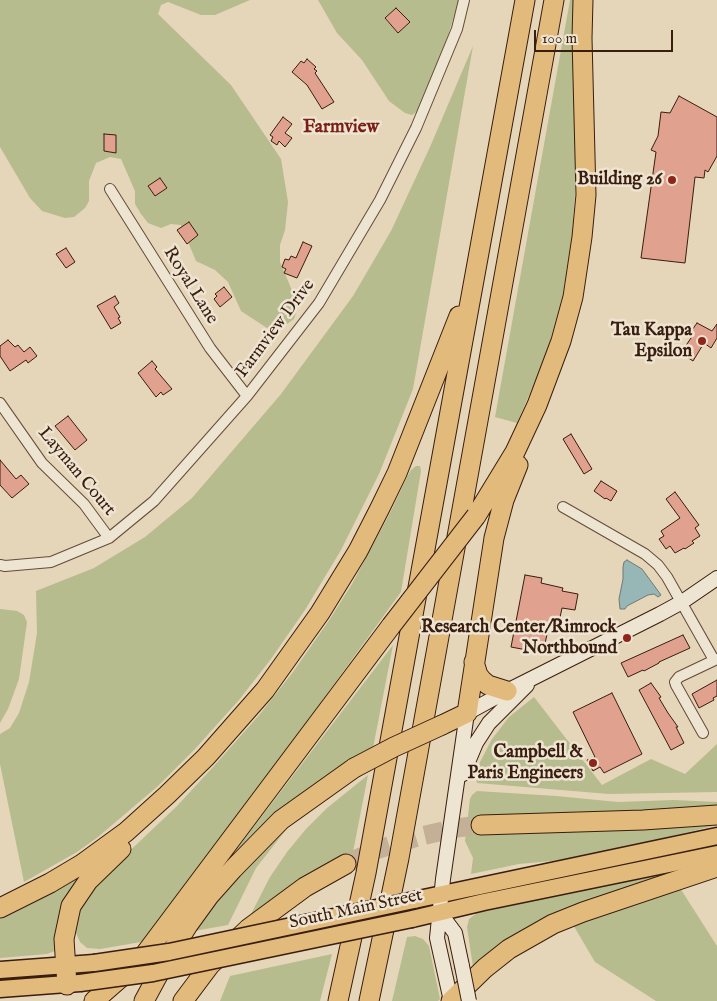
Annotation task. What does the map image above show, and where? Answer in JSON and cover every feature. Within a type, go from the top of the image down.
[{"type":"highway","points":[[338,1001],[366,873],[525,0]]},
{"type":"highway","points":[[369,1001],[398,858],[554,0]]},
{"type":"highway","points":[[144,1001],[165,962],[209,896],[282,820],[354,768],[467,713],[495,531],[504,500],[519,463],[537,405],[567,322],[576,284],[586,186],[582,38],[583,0]]},
{"type":"highway","points":[[0,908],[50,884],[82,864],[126,832],[167,796],[206,757],[265,690],[303,639],[340,583],[389,490],[465,302],[473,288]]},
{"type":"highway","points":[[94,1001],[128,972],[145,954],[476,516],[515,452],[537,405]]},
{"type":"highway","points":[[474,662],[478,675],[482,680],[488,685],[507,690]]},
{"type":"highway","points":[[73,984],[65,966],[64,948],[71,906],[93,876],[159,812],[167,796]]},
{"type":"highway","points":[[481,825],[643,820],[717,815]]},
{"type":"highway","points":[[183,1001],[210,965],[248,928],[304,887],[346,864]]},
{"type":"highway","points":[[449,995],[503,954],[553,924],[717,867]]},
{"type":"main road","points":[[449,995],[437,938],[454,796],[467,713],[507,690],[682,602],[717,578]]},
{"type":"main road","points":[[454,796],[472,752],[483,732],[496,714],[537,676]]},
{"type":"main road","name":"South Main Street","points":[[0,970],[94,963],[170,952],[717,836]]},
{"type":"main road","name":"South Main Street","points":[[0,989],[73,984],[153,973],[717,854]]},
{"type":"main road","points":[[440,912],[455,932],[468,1001]]},
{"type":"street","name":"Farmview Drive","points":[[0,565],[51,562],[109,538],[154,500],[247,396],[319,303],[380,200],[416,128],[457,29],[464,0]]},
{"type":"street","name":"Royal Lane","points":[[110,189],[210,348],[247,396]]},
{"type":"street","name":"Layman Court","points":[[0,403],[42,462],[84,504],[109,538]]},
{"type":"street","points":[[563,507],[652,559],[668,577],[715,659],[679,677],[675,682],[703,733]]},
{"type":"green space","points":[[0,0],[250,0],[215,15],[201,15],[168,2],[161,5],[158,14],[231,85],[281,159],[288,202],[285,230],[280,245],[280,262],[296,300],[297,309],[294,319],[280,329],[267,328],[241,311],[228,282],[215,270],[196,261],[181,225],[171,224],[161,228],[148,223],[135,204],[135,191],[121,159],[110,157],[96,163],[89,181],[89,201],[85,208],[74,217],[65,218],[42,211],[30,198],[0,147]]},
{"type":"green space","points":[[318,0],[459,0],[444,48],[419,110],[412,115],[405,113],[389,101],[362,60],[337,33]],"holes":[[[396,8],[410,22],[398,33],[385,19]]]},
{"type":"green space","points":[[570,0],[577,0],[575,194],[572,236],[563,294],[551,338],[517,423],[495,417]]},
{"type":"green space","points":[[473,46],[413,389],[379,474],[341,550],[305,610],[271,659],[239,700],[195,749],[158,786],[98,837],[77,852],[24,882],[0,764],[0,734],[10,728],[19,713],[29,682],[37,633],[36,591],[94,568],[145,537],[192,498],[281,394],[353,296],[391,231],[430,147]]},
{"type":"green space","points":[[416,466],[420,466],[421,471],[401,592],[147,941],[100,949],[87,948],[80,942],[76,933],[74,924],[78,909],[98,881],[177,806],[214,766],[260,714],[293,672],[352,584],[407,477]]},
{"type":"green space","points":[[0,609],[17,611],[24,615],[27,622],[19,679],[8,709],[0,723]]},
{"type":"green space","points":[[393,645],[373,748],[349,760],[276,814],[226,863]]},
{"type":"green space","points":[[534,697],[602,785],[651,759],[685,774],[717,744],[717,792],[609,794],[477,783],[476,777],[480,762],[492,739],[509,717]]},
{"type":"green space","points":[[368,775],[353,852],[315,871],[250,916],[270,877],[306,829],[327,808]]},
{"type":"green space","points":[[477,791],[618,802],[674,800],[717,802],[717,806],[643,811],[478,816],[479,834],[643,829],[717,821],[717,825],[637,845],[563,860],[519,864],[471,874],[473,858],[465,841],[470,799]]},
{"type":"green space","points":[[289,826],[256,868],[228,925],[194,931],[216,902],[262,851]]},
{"type":"green space","points":[[708,863],[579,903],[550,916],[504,942],[473,967],[467,927],[469,919],[477,913]]},
{"type":"green space","points":[[88,871],[55,951],[47,954],[0,958],[0,917]]},
{"type":"green space","points":[[680,888],[717,946],[717,1001],[656,1001],[595,962],[572,923]]},
{"type":"green space","points":[[415,936],[423,939],[429,946],[440,999],[438,1001],[392,1001],[407,937]]},
{"type":"green space","points":[[332,954],[320,1001],[220,1001],[230,976]]},
{"type":"water","points":[[627,560],[642,569],[661,595],[658,597],[654,594],[648,595],[627,606],[625,609],[620,609],[619,599],[623,567],[624,562]]},
{"type":"building","points":[[396,8],[410,22],[398,33],[385,18]]},
{"type":"building","points":[[307,59],[316,67],[314,69],[317,71],[315,73],[334,102],[322,109],[307,85],[292,72],[301,61],[304,63]]},
{"type":"building","name":"Building 26","points":[[679,96],[717,117],[717,156],[708,172],[705,170],[704,178],[695,177],[685,263],[641,258],[656,152],[651,150],[658,136],[661,112],[670,113]]},
{"type":"building","points":[[283,117],[292,124],[285,133],[292,138],[285,147],[279,141],[277,145],[271,141],[273,137],[270,135]]},
{"type":"building","points":[[104,134],[116,135],[116,153],[104,151]]},
{"type":"building","points":[[160,178],[167,188],[155,196],[148,186]]},
{"type":"building","points":[[189,222],[198,235],[187,244],[177,230]]},
{"type":"building","points":[[303,242],[312,246],[297,278],[284,273],[286,269],[282,267],[285,259],[289,260],[291,256],[296,258]]},
{"type":"building","points":[[66,248],[75,262],[66,268],[56,254]]},
{"type":"building","points":[[224,287],[232,297],[220,307],[214,299],[217,296],[215,294]]},
{"type":"building","points":[[115,296],[119,303],[114,307],[121,323],[111,329],[97,306]]},
{"type":"building","name":"Tau Kappa Epsilon","points":[[697,323],[712,331],[717,324],[717,338],[711,348],[704,343],[693,361],[681,353],[693,335],[690,333]]},
{"type":"building","points":[[8,340],[15,347],[18,345],[24,352],[30,347],[37,356],[28,363],[26,360],[10,371],[0,356],[0,346]]},
{"type":"building","points":[[152,361],[157,367],[155,369],[172,389],[163,395],[161,392],[156,397],[138,373]]},
{"type":"building","points":[[68,416],[87,440],[75,450],[55,426]]},
{"type":"building","points":[[571,434],[592,469],[584,474],[563,439]]},
{"type":"building","points":[[0,460],[16,479],[21,475],[29,484],[12,498],[0,485]]},
{"type":"building","points":[[601,481],[617,491],[611,501],[594,491]]},
{"type":"building","points":[[675,492],[699,525],[695,528],[700,536],[692,541],[694,543],[675,553],[670,546],[666,549],[659,539],[664,536],[661,531],[680,518],[666,499]]},
{"type":"building","points":[[525,575],[542,578],[541,583],[563,588],[562,591],[578,594],[575,610],[562,608],[558,627],[549,625],[543,653],[511,647]]},
{"type":"building","points":[[683,635],[690,648],[628,677],[621,663]]},
{"type":"building","points":[[717,680],[717,696],[713,698],[714,700],[699,708],[692,694]]},
{"type":"building","points":[[651,683],[678,727],[676,727],[684,743],[671,750],[639,690]]},
{"type":"building","points":[[612,693],[642,754],[604,773],[600,767],[593,771],[587,760],[595,757],[573,712]]},
{"type":"tunnel","points":[[346,864],[376,850],[417,837],[481,825]]},
{"type":"place","name":"Building 26","points":[[672,180]]},
{"type":"place","name":"Tau Kappa Epsilon","points":[[702,341]]},
{"type":"place","name":"Research Center/Rimrock Northbound","points":[[627,638]]},
{"type":"place","name":"Campbell & Paris Engineers","points":[[593,763]]},
{"type":"district","name":"Farmview","points":[[341,128]]}]
